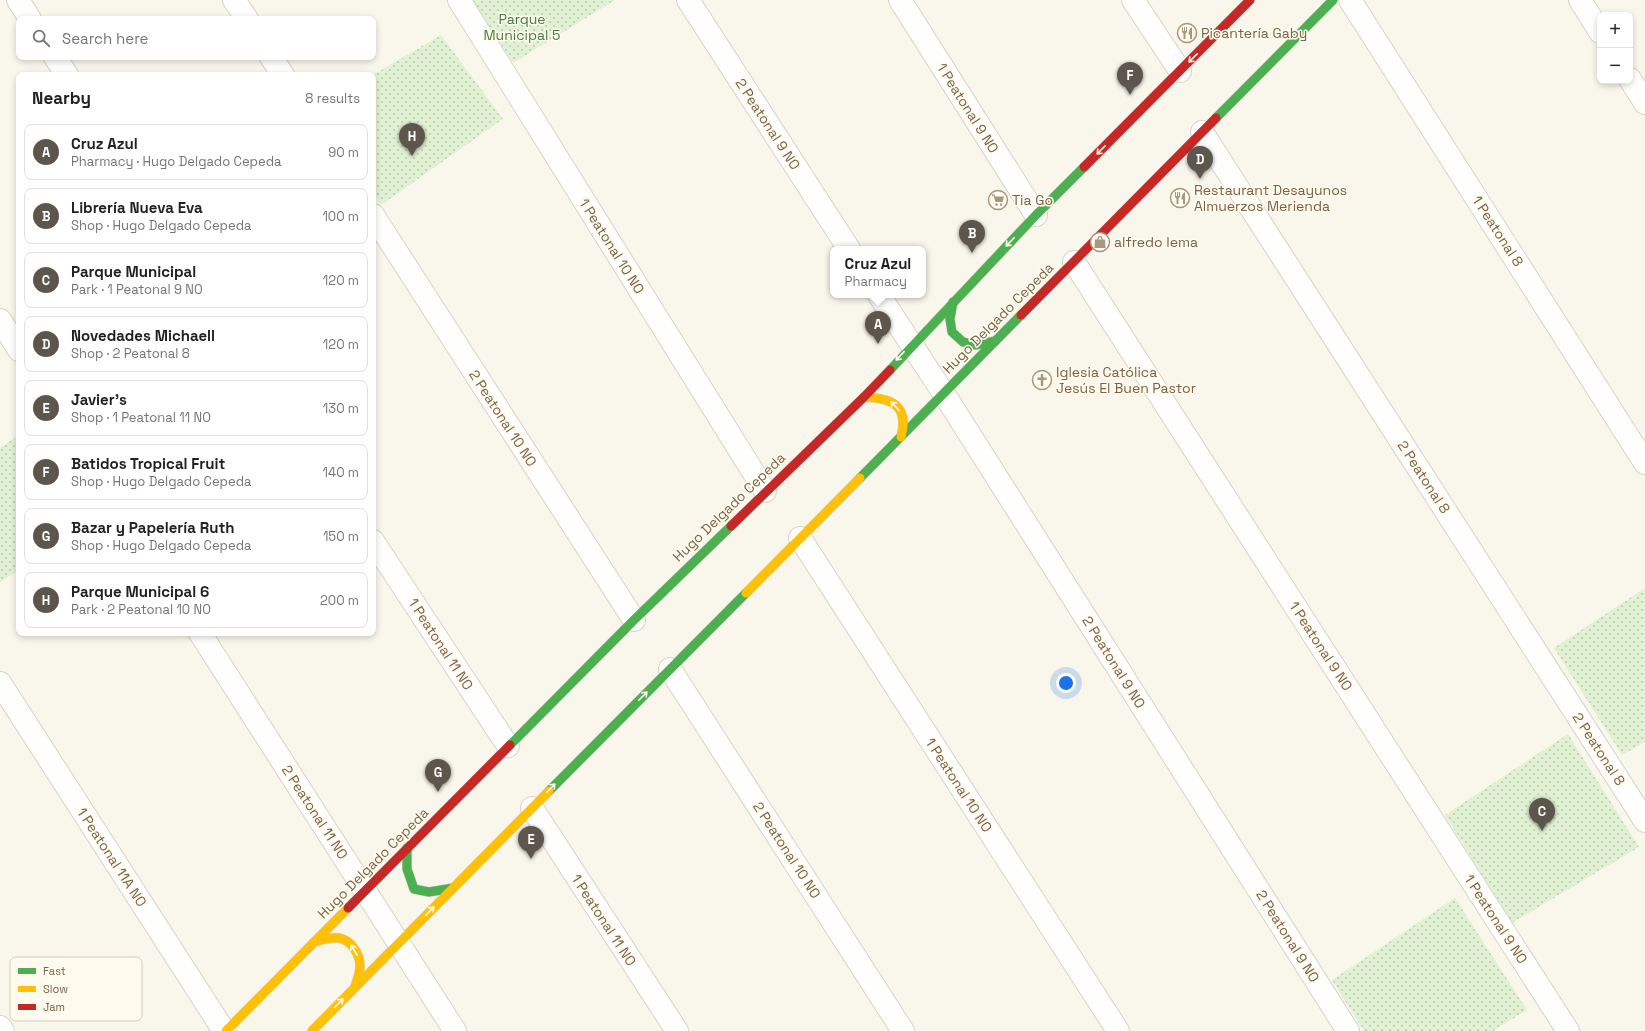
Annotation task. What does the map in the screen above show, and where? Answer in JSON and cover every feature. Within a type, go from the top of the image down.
[{"type":"street","points":[[18,0],[28,16]]},
{"type":"street","points":[[234,0],[245,16]]},
{"type":"street","name":"1 Peatonal 10 NO","points":[[459,0],[765,491]]},
{"type":"street","name":"2 Peatonal 9 NO","points":[[688,0],[847,246]]},
{"type":"street","name":"1 Peatonal 9 NO","points":[[900,0],[1036,215]]},
{"type":"street","points":[[1133,0],[1180,71]]},
{"type":"street","name":"Hugo Delgado Cepeda","points":[[225,1031],[634,620],[864,396],[1036,215],[1250,0]]},
{"type":"street","name":"Hugo Delgado Cepeda","points":[[312,1031],[1333,0]]},
{"type":"street","name":"1 Peatonal 8","points":[[1350,0],[1645,463]]},
{"type":"street","points":[[1580,0],[1597,27]]},
{"type":"street","points":[[57,60],[65,72]]},
{"type":"street","points":[[273,60],[281,72]]},
{"type":"street","points":[[1633,84],[1645,103]]},
{"type":"street","name":"2 Peatonal 8","points":[[1202,132],[1645,821]]},
{"type":"street","name":"2 Peatonal 10 NO","points":[[376,220],[634,620]]},
{"type":"street","name":"1 Peatonal 9 NO","points":[[1074,262],[1568,1031]]},
{"type":"street","name":"2 Peatonal 9 NO","points":[[881,298],[944,394],[1348,1031]]},
{"type":"street","points":[[953,302],[950,319],[952,332],[963,342],[976,345],[995,341]]},
{"type":"street","points":[[0,320],[16,345]]},
{"type":"street","points":[[864,396],[878,397],[889,400],[898,409],[904,422],[901,437]]},
{"type":"street","name":"1 Peatonal 10 NO","points":[[800,538],[1118,1031]]},
{"type":"street","name":"1 Peatonal 11 NO","points":[[376,546],[508,746]]},
{"type":"street","name":"2 Peatonal 11 NO","points":[[202,636],[455,1031]]},
{"type":"street","name":"2 Peatonal 10 NO","points":[[670,669],[903,1031]]},
{"type":"street","name":"1 Peatonal 11A NO","points":[[0,683],[225,1031]]},
{"type":"street","name":"1 Peatonal 11 NO","points":[[532,808],[677,1031]]},
{"type":"street","points":[[407,848],[405,862],[408,875],[414,889],[435,893],[453,888]]},
{"type":"street","points":[[314,942],[331,938],[342,938],[351,945],[358,956],[361,968],[355,987]]},
{"type":"street","points":[[0,1027],[3,1031]]},
{"type":"green space","name":"Parque Municipal 5","points":[[472,0],[615,0],[513,63]]},
{"type":"green space","points":[[441,35],[503,119],[381,205],[376,198],[376,73]]},
{"type":"green space","points":[[16,437],[16,572],[0,582],[0,448]]},
{"type":"green space","points":[[1645,588],[1645,742],[1622,755],[1554,648]]},
{"type":"green space","points":[[1568,734],[1639,847],[1512,923],[1445,815]]},
{"type":"green space","points":[[1455,898],[1527,1010],[1493,1031],[1364,1031],[1332,980]]},
{"type":"traffic: fast","points":[[1216,118],[1333,0]]},
{"type":"traffic: fast","points":[[890,370],[1036,215],[1084,167]]},
{"type":"traffic: fast","points":[[953,302],[950,319],[952,332],[963,342],[976,345],[995,341]]},
{"type":"traffic: fast","points":[[860,478],[1021,315]]},
{"type":"traffic: fast","points":[[510,745],[634,620],[731,526]]},
{"type":"traffic: fast","points":[[549,791],[746,593]]},
{"type":"traffic: fast","points":[[407,848],[407,869],[414,889],[429,892],[453,888]]},
{"type":"traffic: slow","points":[[864,397],[883,399],[896,406],[903,418],[901,437]]},
{"type":"traffic: slow","points":[[746,593],[860,478]]},
{"type":"traffic: slow","points":[[312,1031],[549,791]]},
{"type":"traffic: slow","points":[[226,1031],[348,908]]},
{"type":"traffic: slow","points":[[314,942],[329,938],[339,938],[343,939],[354,948],[360,961],[360,971],[355,987]]},
{"type":"traffic: jam","points":[[1084,167],[1250,0]]},
{"type":"traffic: jam","points":[[1021,315],[1216,118]]},
{"type":"traffic: jam","points":[[731,526],[890,370]]},
{"type":"traffic: jam","points":[[348,908],[510,745]]},
{"type":"place","name":"Picantería Gaby","points":[[1187,33]]},
{"type":"place","name":"Batidos Tropical Fruit","points":[[1130,95]]},
{"type":"place","name":"Parque Municipal 6","points":[[412,156]]},
{"type":"place","name":"Novedades Michaell","points":[[1200,179]]},
{"type":"place","name":"Restaurant Desayunos Almuerzos Merienda","points":[[1180,198]]},
{"type":"place","name":"Tia Go","points":[[998,200]]},
{"type":"place","name":"alfredo lema","points":[[1100,242]]},
{"type":"place","name":"Librería Nueva Eva","points":[[972,253]]},
{"type":"place","name":"Cruz Azul","points":[[878,344]]},
{"type":"place","name":"Iglesia Católica Jesús El Buen Pastor","points":[[1042,380]]},
{"type":"place","name":"Bazar y Papelería Ruth","points":[[438,792]]},
{"type":"place","name":"Parque Municipal","points":[[1542,831]]},
{"type":"place","name":"Javier's","points":[[531,859]]}]
